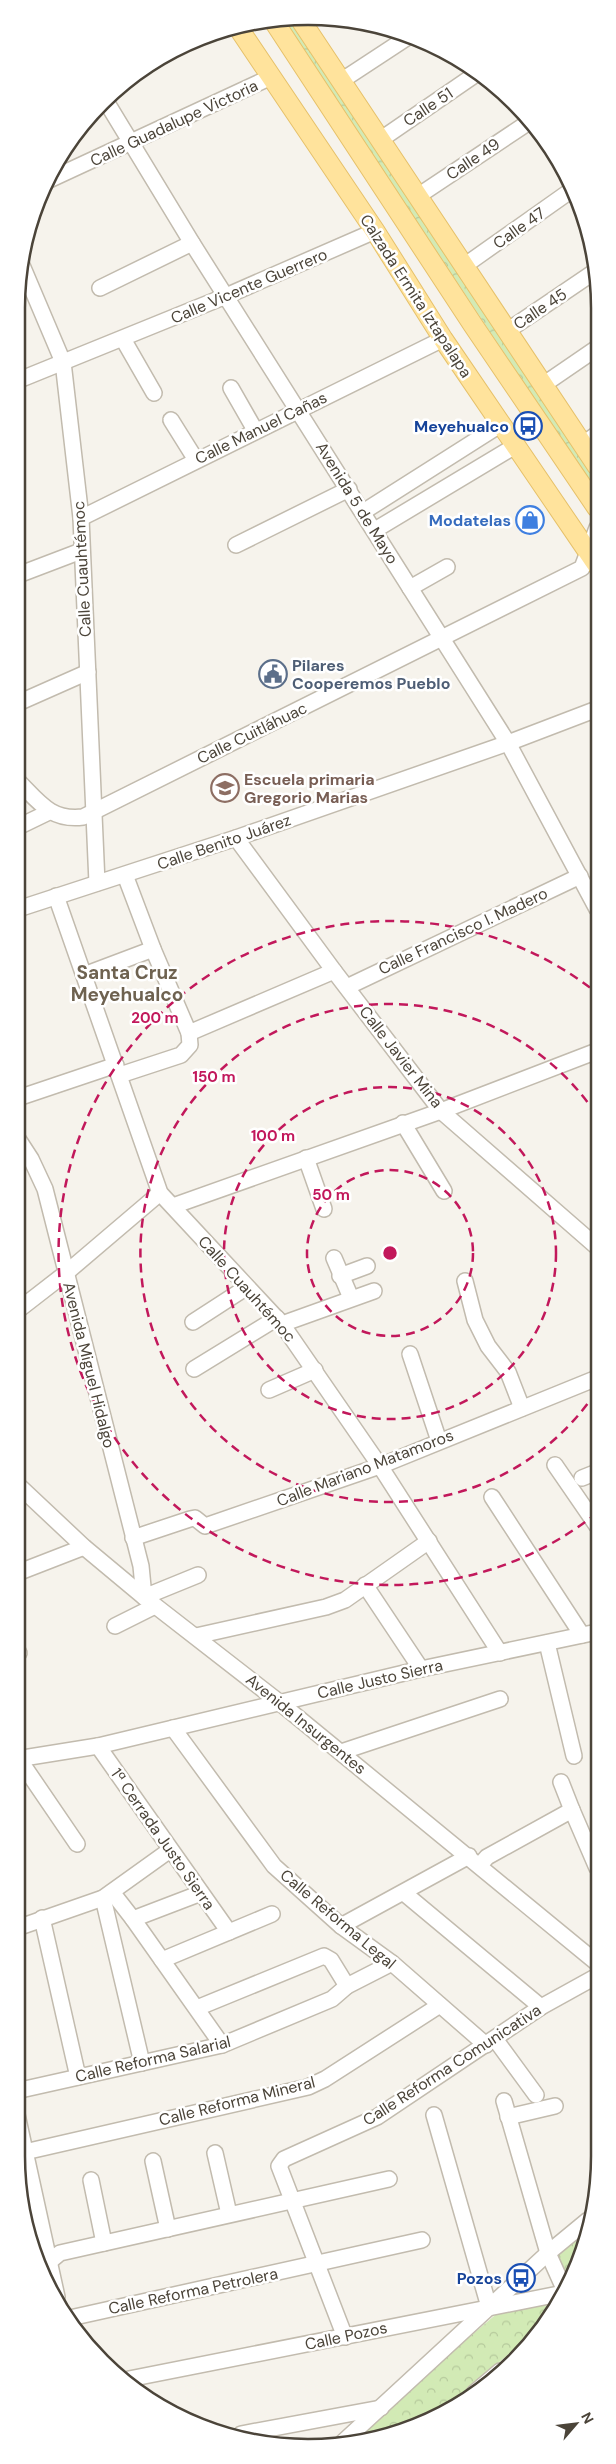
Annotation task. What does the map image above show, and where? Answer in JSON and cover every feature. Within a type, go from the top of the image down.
[{"type":"main road","points":[[304,25],[543,385],[590,439]]},
{"type":"main road","name":"Calzada Ermita Iztapalapa","points":[[277,27],[473,325],[591,499]]},
{"type":"main road","name":"Calzada Ermita Iztapalapa","points":[[242,33],[375,231],[500,425],[591,549]]},
{"type":"street","points":[[341,81],[402,41]]},
{"type":"street","name":"Calle Guadalupe Victoria","points":[[58,176],[271,77]]},
{"type":"street","name":"Calle 51","points":[[380,140],[471,77]]},
{"type":"street","name":"Avenida 5 de Mayo","points":[[109,107],[192,243],[508,743],[591,897]]},
{"type":"street","name":"Calle 49","points":[[418,196],[524,125]]},
{"type":"street","name":"Calle 47","points":[[464,266],[566,194]]},
{"type":"street","name":"Calle Vicente Guerrero","points":[[25,378],[226,296],[375,231]]},
{"type":"street","points":[[100,288],[192,243]]},
{"type":"street","name":"Calle 45","points":[[507,330],[589,275]]},
{"type":"street","name":"Calle Cuauhtémoc","points":[[27,276],[63,362],[81,518],[92,812],[97,883]]},
{"type":"street","points":[[122,339],[154,393]]},
{"type":"street","name":"Calle Manuel Cañas","points":[[81,518],[255,430],[443,339]]},
{"type":"street","points":[[543,385],[591,352]]},
{"type":"street","points":[[231,388],[255,430]]},
{"type":"street","points":[[170,420],[196,460]]},
{"type":"street","points":[[363,512],[500,425]]},
{"type":"street","points":[[375,530],[515,446]]},
{"type":"street","points":[[236,545],[349,489]]},
{"type":"street","points":[[25,572],[81,551]]},
{"type":"street","name":"Calle Cuitláhuac","points":[[49,812],[72,819],[84,817],[582,568],[591,557]]},
{"type":"street","points":[[410,588],[447,567]]},
{"type":"street","points":[[25,700],[88,672]]},
{"type":"street","name":"Calle Benito Juárez","points":[[25,907],[236,838],[508,743],[591,711]]},
{"type":"street","points":[[25,788],[49,812],[25,824]]},
{"type":"street","name":"Calle Javier Mina","points":[[236,838],[334,971],[442,1110],[591,1242]]},
{"type":"street","points":[[25,1096],[118,1070],[181,1055],[190,1046],[189,1033],[153,949],[125,875]]},
{"type":"street","name":"Calle Francisco I. Madero","points":[[347,987],[580,876]]},
{"type":"street","name":"Calle Cuauhtémoc","points":[[56,896],[160,1193],[279,1321],[315,1370],[380,1466],[500,1654]]},
{"type":"street","points":[[84,975],[153,949]]},
{"type":"street","points":[[189,1033],[334,971]]},
{"type":"street","points":[[173,1206],[442,1110],[591,1053]]},
{"type":"street","points":[[403,1123],[444,1191]]},
{"type":"street","name":"Avenida Miguel Hidalgo","points":[[25,1150],[45,1189],[149,1601]]},
{"type":"street","points":[[306,1158],[324,1209]]},
{"type":"street","points":[[25,1305],[66,1274],[160,1193]]},
{"type":"street","points":[[334,1258],[340,1276],[351,1298]]},
{"type":"street","points":[[340,1276],[367,1266]]},
{"type":"street","points":[[465,1281],[475,1320],[488,1346],[508,1372],[522,1408]]},
{"type":"street","points":[[193,1322],[247,1287]]},
{"type":"street","points":[[194,1369],[279,1321],[374,1290]]},
{"type":"street","points":[[410,1354],[439,1441]]},
{"type":"street","points":[[270,1390],[315,1370]]},
{"type":"street","name":"Calle Mariano Matamoros","points":[[133,1538],[190,1519],[196,1518],[205,1526],[380,1466],[591,1380]]},
{"type":"street","points":[[554,1465],[591,1517]]},
{"type":"street","points":[[582,1478],[591,1474]]},
{"type":"street","name":"Avenida Insurgentes","points":[[25,1492],[84,1547],[149,1601],[196,1636],[341,1752],[591,1958]]},
{"type":"street","points":[[492,1497],[590,1633]]},
{"type":"street","points":[[196,1636],[326,1607],[345,1600],[365,1584],[429,1541]]},
{"type":"street","points":[[25,1570],[84,1547]]},
{"type":"street","points":[[116,1626],[149,1601],[198,1575]]},
{"type":"street","points":[[365,1584],[421,1669]]},
{"type":"street","name":"Calle Justo Sierra","points":[[25,1758],[98,1746],[421,1669],[500,1654],[590,1633]]},
{"type":"street","points":[[547,1643],[574,1756]]},
{"type":"street","points":[[341,1752],[500,1699]]},
{"type":"street","name":"Calle Reforma Legal","points":[[173,1728],[274,1866],[341,1926],[392,1963],[440,2005],[491,2042],[536,2095]]},
{"type":"street","name":"1ª Cerrada Justo Sierra","points":[[98,1746],[229,1932]]},
{"type":"street","points":[[25,1769],[77,1844]]},
{"type":"street","points":[[561,1782],[591,1854]]},
{"type":"street","points":[[341,1926],[404,1893],[474,1861],[487,1857],[572,1810]]},
{"type":"street","points":[[25,1925],[107,1895],[170,1850]]},
{"type":"street","points":[[133,1919],[201,1893]]},
{"type":"street","points":[[404,1893],[542,2007]]},
{"type":"street","points":[[107,1895],[133,1919],[222,2045]]},
{"type":"street","points":[[107,1895],[142,2064]]},
{"type":"street","points":[[162,1960],[272,1914]]},
{"type":"street","points":[[42,1918],[78,2077]]},
{"type":"street","points":[[581,1949],[591,1948]]},
{"type":"street","points":[[197,2008],[324,1956],[331,1960],[347,1986]]},
{"type":"street","name":"Calle Reforma Salarial","points":[[25,2089],[222,2045],[332,1999],[347,1986],[392,1963]]},
{"type":"street","name":"Calle Reforma Comunicativa","points":[[292,2201],[279,2166],[284,2159],[377,2117],[542,2007],[591,1979]]},
{"type":"street","name":"Calle Reforma Mineral","points":[[25,2152],[308,2087],[325,2079],[440,2005]]},
{"type":"street","points":[[504,2101],[548,2253],[561,2284]]},
{"type":"street","points":[[508,2117],[554,2106]]},
{"type":"street","points":[[434,2115],[490,2306]]},
{"type":"street","points":[[215,2153],[229,2214]]},
{"type":"street","points":[[153,2161],[168,2229]]},
{"type":"street","points":[[26,2179],[41,2249]]},
{"type":"street","points":[[46,2262],[60,2253],[389,2179]]},
{"type":"street","points":[[91,2180],[104,2243]]},
{"type":"street","points":[[292,2201],[345,2337]]},
{"type":"street","points":[[349,2436],[548,2253],[582,2225]]},
{"type":"street","name":"Calle Reforma Petrolera","points":[[76,2317],[422,2240]]},
{"type":"street","name":"Calle Pozos","points":[[133,2378],[555,2294]]},
{"type":"street","points":[[248,2433],[381,2408]]},
{"type":"green space","points":[[287,26],[296,26],[591,470],[591,484]]},
{"type":"green space","points":[[578,2238],[565,2274],[556,2256]]},
{"type":"green space","points":[[550,2303],[521,2343],[470,2388],[433,2410],[399,2424],[353,2436],[500,2311]]},
{"type":"place","name":"Meyehualco","points":[[528,426]]},
{"type":"place","name":"Modatelas","points":[[530,520]]},
{"type":"place","name":"Pilares Cooperemos Pueblo","points":[[273,674]]},
{"type":"place","name":"Escuela primaria Gregorio Marias","points":[[225,788]]},
{"type":"place","name":"Pozos","points":[[521,2278]]},
{"type":"district","name":"Santa Cruz Meyehualco","points":[[127,983]]}]
